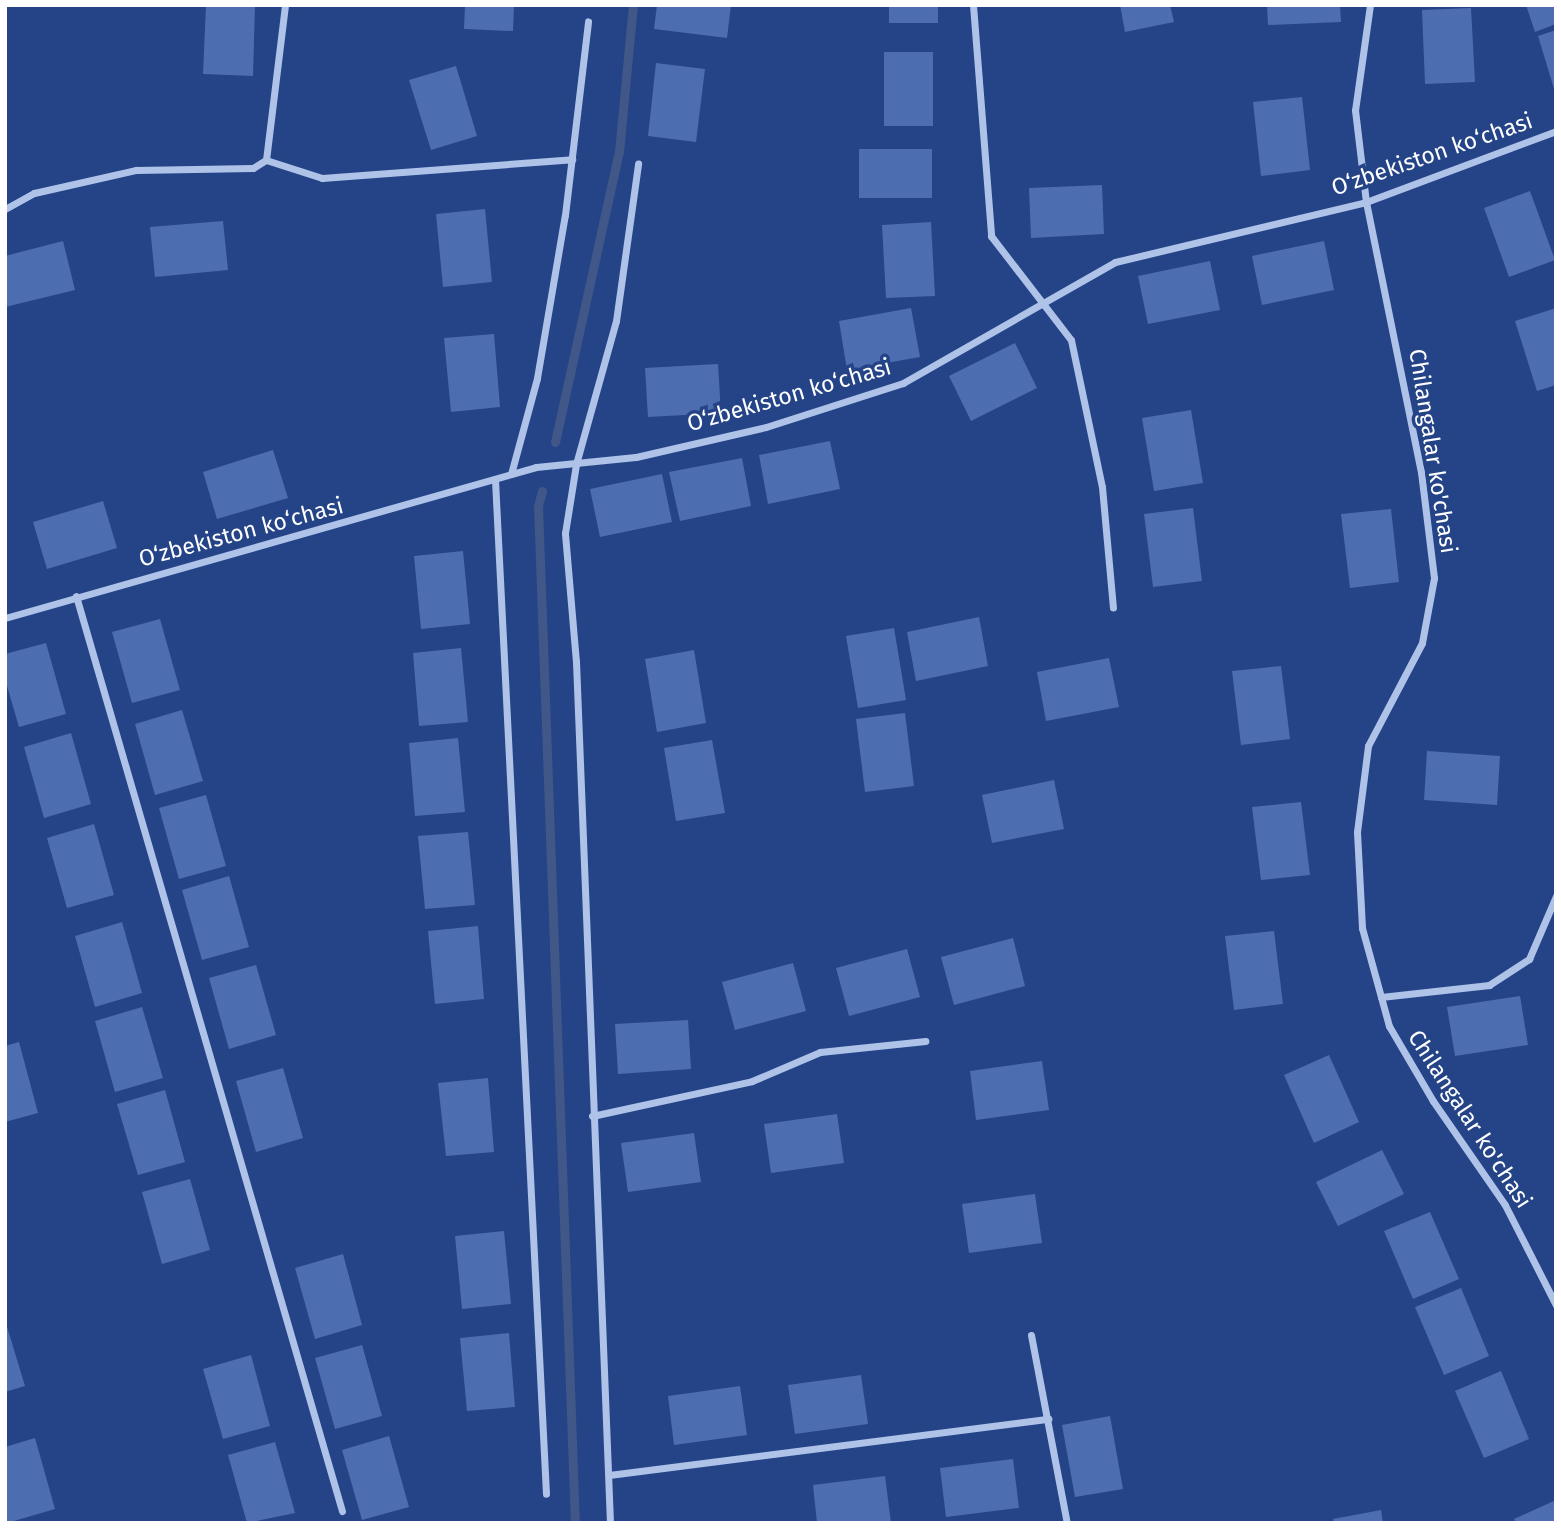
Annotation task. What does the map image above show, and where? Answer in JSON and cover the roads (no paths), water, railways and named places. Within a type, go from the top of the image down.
[{"type":"street","points":[[266,160],[285,5]]},
{"type":"street","points":[[973,5],[991,236],[1071,340],[1102,487],[1113,608]]},
{"type":"street","name":"Chilangalar ko'chasi","points":[[1370,5],[1354,110],[1366,202],[1421,472],[1434,578],[1422,643],[1368,746],[1357,832],[1362,928],[1389,1026],[1433,1101],[1505,1205],[1556,1305]]},
{"type":"street","points":[[511,474],[537,378],[572,159],[588,21]]},
{"type":"street","name":"O‘zbekiston ko‘chasi","points":[[5,618],[511,474],[636,457],[766,427],[903,383],[1042,300],[1115,261],[1366,202],[1556,131]]},
{"type":"street","points":[[5,209],[34,192],[136,170],[253,168],[266,160],[322,178],[572,159]]},
{"type":"street","points":[[610,1523],[576,662],[565,533],[576,464],[616,321],[638,164]]},
{"type":"street","points":[[495,480],[546,1494]]},
{"type":"street","points":[[76,596],[342,1511]]},
{"type":"street","points":[[1381,997],[1489,985],[1529,959],[1556,896]]},
{"type":"street","points":[[592,1116],[752,1081],[820,1052],[925,1041]]},
{"type":"street","points":[[1031,1335],[1067,1523]]},
{"type":"street","points":[[608,1475],[1048,1419]]},
{"type":"waterway","points":[[555,442],[619,152],[633,5]]},
{"type":"waterway","points":[[542,491],[538,506],[575,1523]]}]
